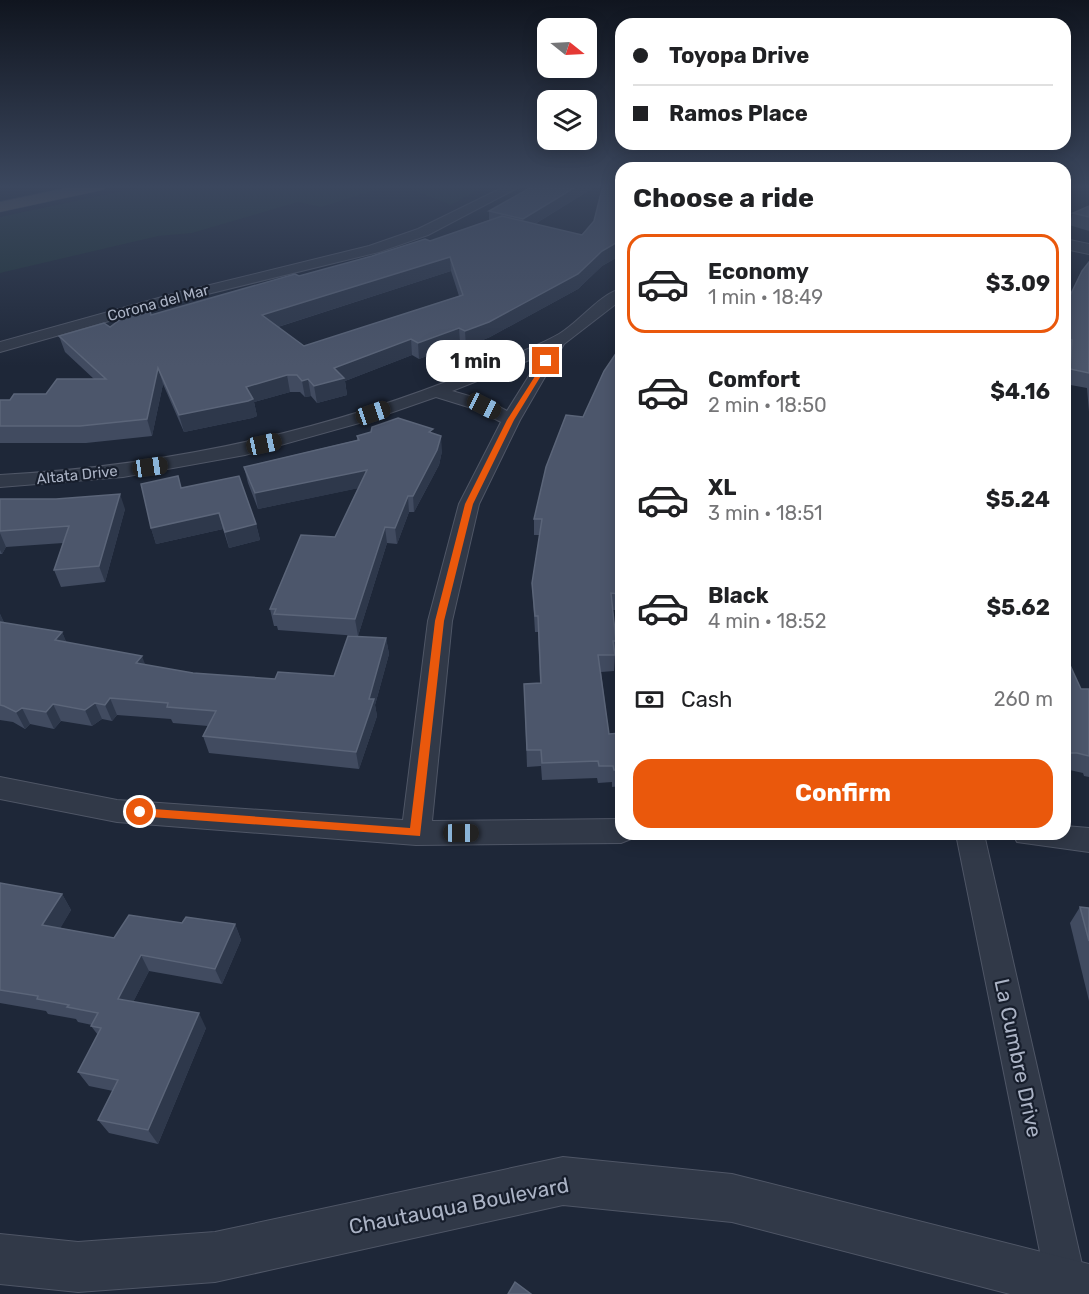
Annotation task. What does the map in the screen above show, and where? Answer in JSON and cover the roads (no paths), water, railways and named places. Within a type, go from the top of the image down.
[{"type":"street","name":"Corona del Mar","points":[[0,347],[178,297],[384,245]]},
{"type":"street","points":[[1072,245],[1089,249]]},
{"type":"street","name":"Altata Drive","points":[[0,481],[58,479],[173,464],[310,435],[436,392],[558,341],[615,298]]},
{"type":"street","points":[[416,833],[440,621],[469,504],[511,420],[558,341]]},
{"type":"street","points":[[436,392],[484,406],[511,420]]},
{"type":"street","points":[[0,788],[117,811],[416,833],[615,831]]},
{"type":"street","points":[[1071,838],[1089,840]]},
{"type":"street","name":"La Cumbre Drive","points":[[971,840],[1077,1285]]},
{"type":"street","name":"Chautauqua Boulevard","points":[[0,1259],[78,1267],[215,1257],[563,1181],[732,1198],[1077,1285]]}]
